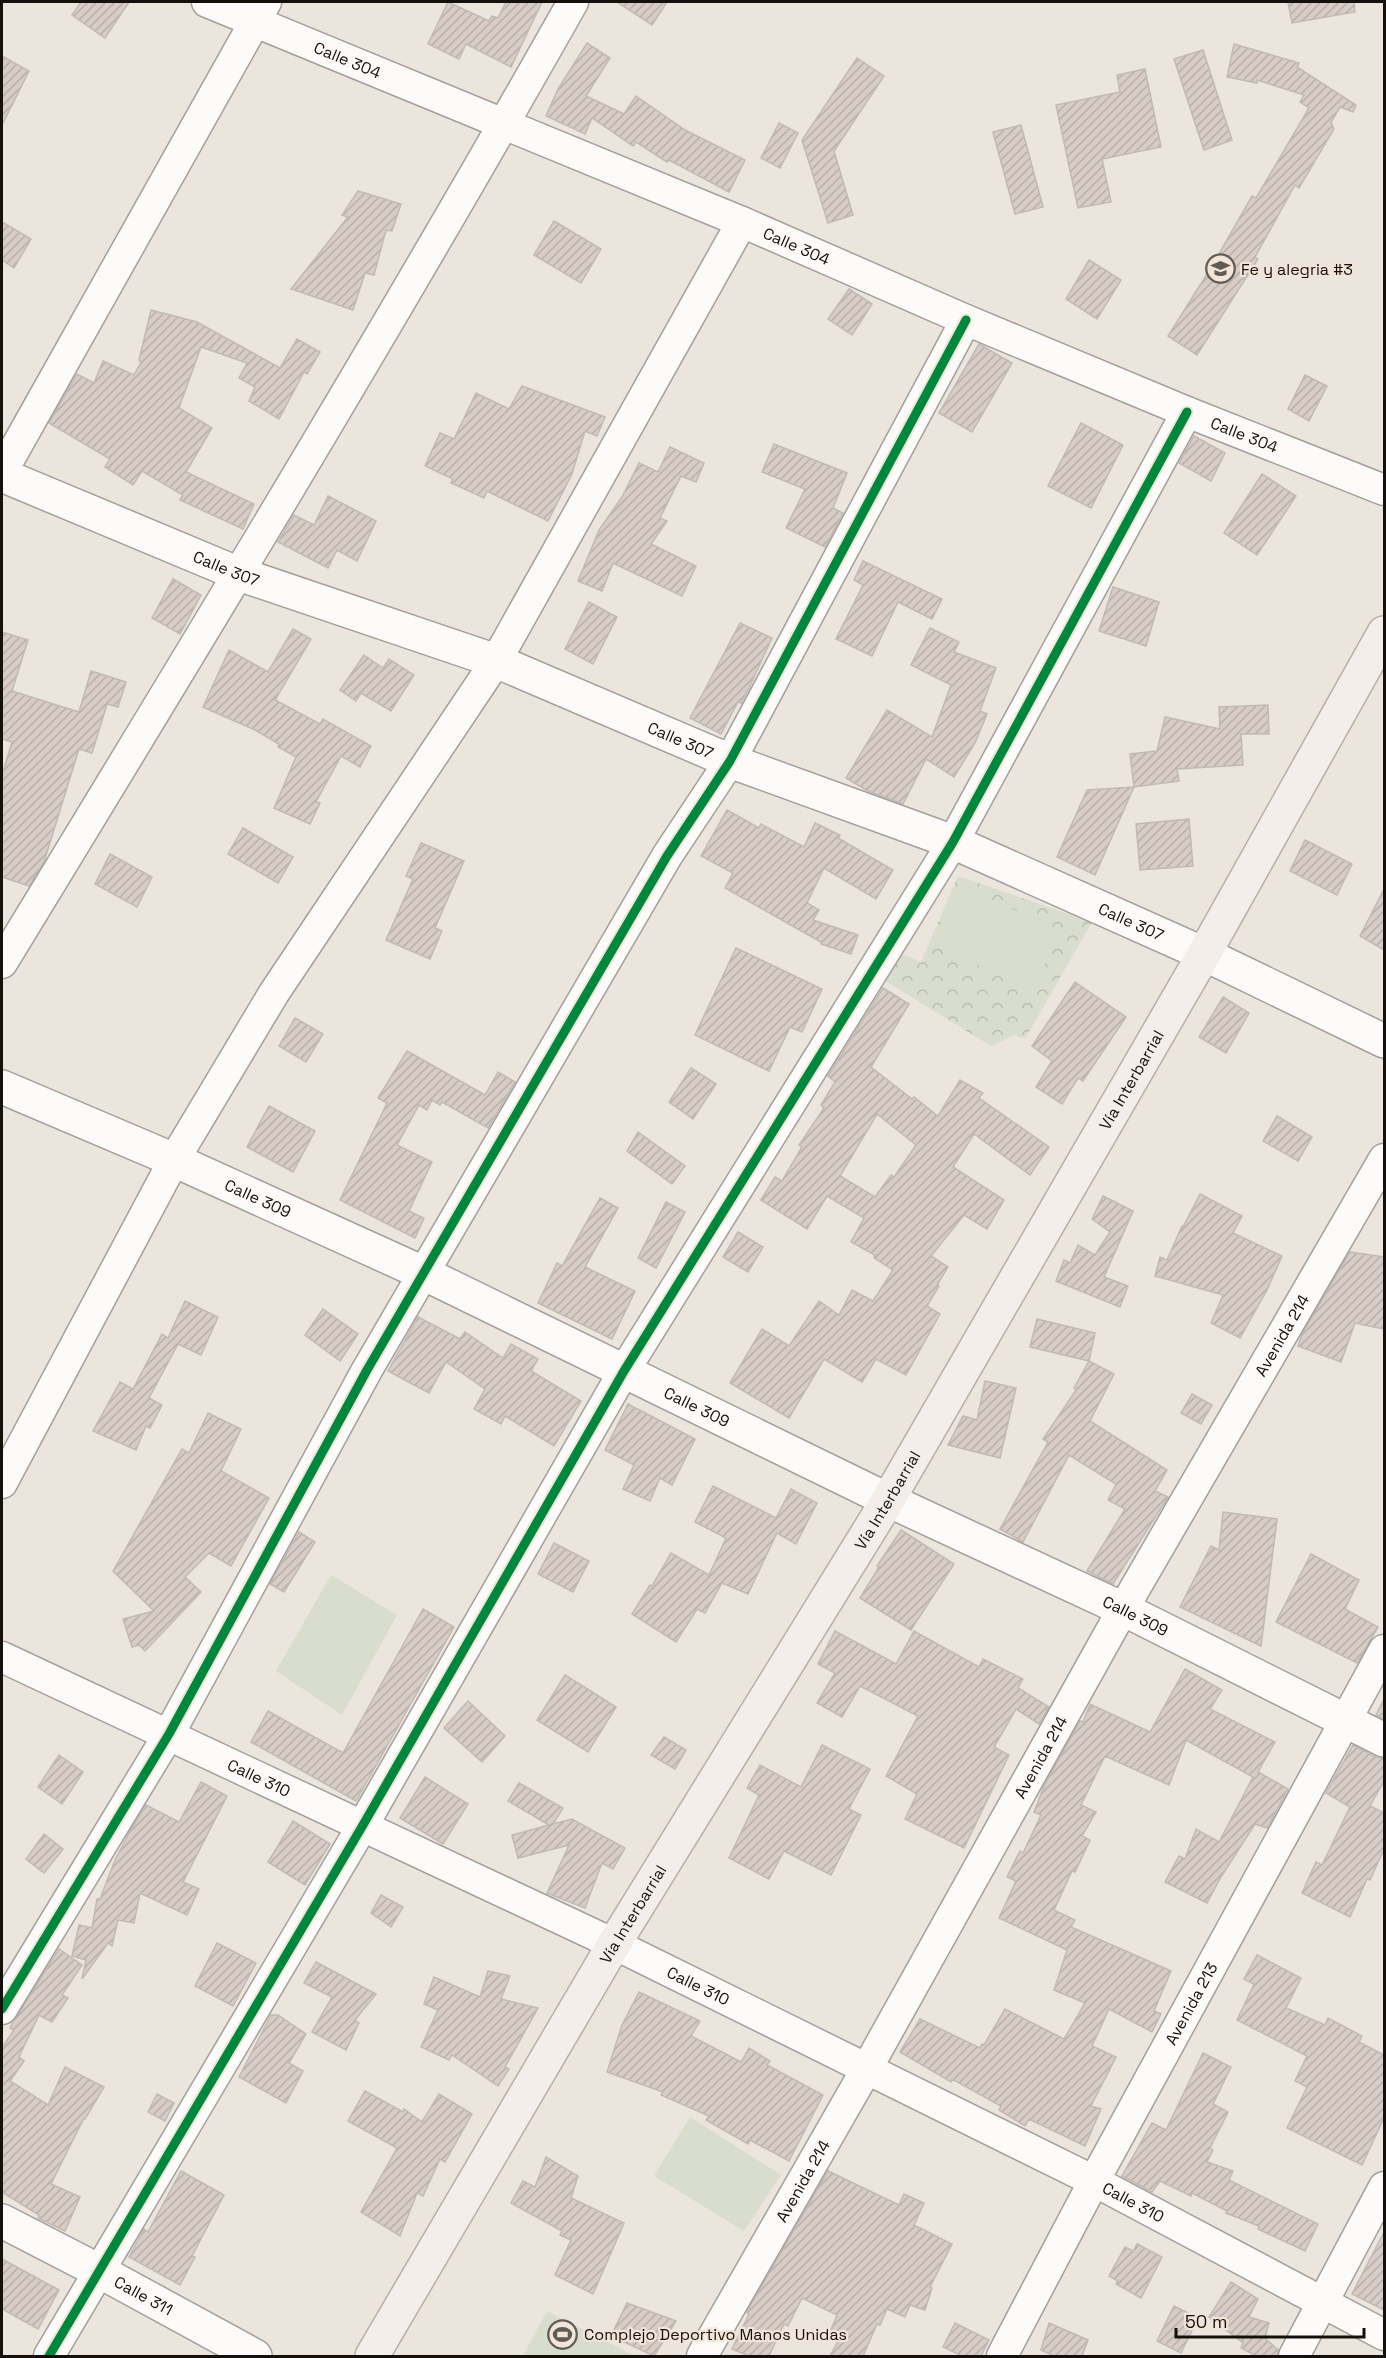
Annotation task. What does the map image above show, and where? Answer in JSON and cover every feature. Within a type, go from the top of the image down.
[{"type":"main road","name":"Vía Interbarrial","points":[[372,2356],[614,1944],[888,1500],[1204,954],[1384,633]]},
{"type":"street","name":"Calle 304","points":[[207,2],[260,11],[504,124],[1187,412],[1384,490]]},
{"type":"street","points":[[2,963],[239,574],[504,124],[573,2]]},
{"type":"street","points":[[2,473],[260,11]]},
{"type":"street","points":[[2,1483],[174,1160],[274,993],[496,661],[741,222]]},
{"type":"street","points":[[2,2009],[169,1734],[367,1370],[423,1273],[667,856],[730,761],[966,320]]},
{"type":"street","points":[[49,2356],[363,1825],[624,1371],[953,842],[1187,412]]},
{"type":"street","name":"Calle 307","points":[[2,473],[239,574],[496,661],[730,761],[953,842],[1204,954],[1384,1041]]},
{"type":"street","name":"Calle 309","points":[[2,1087],[174,1160],[423,1273],[888,1500],[1122,1609],[1384,1740]]},
{"type":"street","name":"Avenida 214","points":[[702,2356],[866,2070],[1122,1609],[1384,1159]]},
{"type":"street","name":"Avenida 213","points":[[1002,2356],[1094,2181],[1384,1650]]},
{"type":"street","name":"Calle 310","points":[[2,1657],[614,1944],[1094,2181],[1384,2335]]},
{"type":"street","points":[[1294,2356],[1384,2187]]},
{"type":"street","name":"Calle 311","points":[[2,2221],[255,2356]]},
{"type":"green space","points":[[958,876],[1092,922],[1025,1039],[1015,1035],[991,1046],[884,980],[902,954],[921,962]]},
{"type":"green space","points":[[958,885],[1059,930],[1033,990],[932,944]]},
{"type":"green space","points":[[331,1575],[397,1615],[342,1715],[276,1671]]},
{"type":"green space","points":[[690,2117],[781,2175],[744,2231],[654,2176]]},
{"type":"green space","name":"Complejo Deportivo Manos Unidas","points":[[547,2311],[635,2356],[523,2356]]},
{"type":"building","points":[[81,2],[129,2],[105,38],[72,15]]},
{"type":"building","points":[[448,2],[489,21],[492,16],[498,18],[506,2],[542,2],[511,67],[466,44],[459,59],[428,44]]},
{"type":"building","points":[[617,2],[667,2],[652,25]]},
{"type":"building","points":[[1288,2],[1354,2],[1355,12],[1292,23]]},
{"type":"building","points":[[587,43],[610,58],[586,96],[624,114],[636,96],[685,130],[745,160],[729,192],[669,160],[667,162],[636,142],[633,146],[592,118],[585,134],[546,116],[558,89]]},
{"type":"building","points":[[1234,44],[1299,63],[1297,67],[1356,105],[1353,112],[1340,107],[1331,122],[1334,129],[1299,188],[1295,185],[1255,257],[1258,259],[1197,355],[1168,336],[1252,196],[1256,198],[1309,108],[1300,102],[1304,95],[1257,80],[1257,83],[1227,77]]},
{"type":"building","points":[[1203,50],[1232,140],[1204,150],[1174,59]]},
{"type":"building","points":[[2,56],[29,71],[2,125]]},
{"type":"building","points":[[857,58],[884,76],[834,151],[853,215],[828,223],[802,140]]},
{"type":"building","points":[[1145,69],[1161,147],[1102,159],[1111,202],[1078,208],[1056,105],[1120,92],[1117,75]]},
{"type":"building","points":[[779,123],[798,133],[780,168],[761,158]]},
{"type":"building","points":[[1021,125],[1043,207],[1015,214],[993,132]]},
{"type":"building","points":[[358,191],[401,204],[392,231],[386,230],[374,275],[365,273],[353,310],[291,289],[348,217],[342,215]]},
{"type":"building","points":[[554,221],[601,249],[581,283],[534,255]]},
{"type":"building","points":[[2,222],[31,239],[14,268],[2,260]]},
{"type":"building","points":[[1089,260],[1121,280],[1097,319],[1066,299]]},
{"type":"building","points":[[849,289],[872,304],[852,335],[828,319]]},
{"type":"building","points":[[151,310],[197,322],[280,368],[297,339],[320,352],[307,374],[304,372],[279,419],[249,401],[255,387],[239,378],[247,363],[201,347],[179,408],[212,428],[186,472],[254,504],[243,529],[180,500],[183,495],[142,471],[133,485],[105,467],[110,459],[49,423],[77,374],[94,383],[103,361],[134,375],[141,362],[139,360]]},
{"type":"building","points":[[979,344],[1012,363],[972,432],[939,413]]},
{"type":"building","points":[[1305,375],[1327,386],[1309,421],[1288,409]]},
{"type":"building","points":[[522,386],[605,417],[597,436],[585,431],[572,474],[548,521],[487,491],[484,498],[451,483],[453,479],[425,466],[440,433],[454,439],[476,393],[509,409]]},
{"type":"building","points":[[1081,423],[1123,445],[1091,508],[1048,486]]},
{"type":"building","points":[[1194,436],[1225,453],[1211,481],[1179,463]]},
{"type":"building","points":[[774,444],[847,473],[833,508],[843,513],[825,547],[786,528],[805,489],[762,472]]},
{"type":"building","points":[[670,447],[704,463],[696,482],[681,476],[660,518],[667,521],[651,544],[696,566],[682,596],[613,563],[602,591],[578,581],[599,530],[622,497],[639,463],[658,472]]},
{"type":"building","points":[[1262,474],[1296,496],[1257,555],[1224,533]]},
{"type":"building","points":[[328,496],[376,521],[357,561],[337,550],[328,568],[278,542],[294,515],[314,525]]},
{"type":"building","points":[[863,561],[942,599],[932,619],[898,602],[872,656],[836,639],[863,585],[854,580]]},
{"type":"building","points":[[173,579],[201,595],[180,634],[152,618]]},
{"type":"building","points":[[1113,587],[1159,602],[1146,646],[1099,631]]},
{"type":"building","points":[[589,602],[617,617],[593,664],[565,649]]},
{"type":"building","points":[[740,623],[772,638],[749,688],[741,703],[738,702],[721,734],[690,718]]},
{"type":"building","points":[[930,628],[959,642],[954,652],[996,668],[980,711],[987,714],[975,743],[954,777],[926,759],[903,804],[868,791],[846,778],[887,710],[932,737],[951,685],[911,665]]},
{"type":"building","points":[[293,629],[311,639],[275,700],[320,724],[323,719],[371,746],[360,767],[341,756],[316,802],[320,803],[310,824],[274,808],[296,757],[255,730],[203,707],[229,650],[268,672]]},
{"type":"building","points":[[2,632],[28,640],[12,691],[79,712],[91,671],[126,682],[118,707],[107,704],[92,753],[79,749],[44,862],[29,886],[2,877],[2,775],[12,742],[2,739]]},
{"type":"building","points":[[364,655],[383,668],[389,659],[414,675],[391,711],[361,693],[356,701],[340,690]]},
{"type":"building","points":[[1268,705],[1269,734],[1241,734],[1243,765],[1177,769],[1179,781],[1134,787],[1130,754],[1157,751],[1165,717],[1220,729],[1219,707]]},
{"type":"building","points":[[1134,787],[1095,875],[1057,857],[1087,790]]},
{"type":"building","points":[[727,810],[759,828],[761,824],[804,847],[815,823],[840,835],[838,838],[893,870],[876,899],[824,868],[807,903],[819,910],[813,920],[858,935],[851,954],[821,944],[725,888],[733,873],[701,856]]},
{"type":"building","points":[[1189,819],[1193,866],[1140,870],[1136,824]]},
{"type":"building","points":[[243,828],[293,857],[278,883],[228,854]]},
{"type":"building","points":[[1305,840],[1352,864],[1337,895],[1290,871]]},
{"type":"building","points":[[421,843],[464,861],[435,928],[442,931],[430,959],[386,940],[413,879],[406,876]]},
{"type":"building","points":[[110,854],[152,877],[137,907],[95,884]]},
{"type":"building","points":[[1384,889],[1384,950],[1360,936]]},
{"type":"building","points":[[736,948],[822,989],[802,1032],[790,1027],[769,1071],[695,1035]]},
{"type":"building","points":[[1075,982],[1126,1017],[1083,1081],[1078,1078],[1062,1104],[1036,1087],[1052,1061],[1032,1046]]},
{"type":"building","points":[[883,988],[909,1004],[871,1067],[938,1116],[960,1080],[983,1093],[979,1098],[1049,1147],[1030,1175],[974,1134],[953,1167],[1004,1200],[987,1229],[964,1215],[931,1256],[948,1267],[927,1306],[940,1314],[906,1375],[876,1359],[862,1382],[824,1359],[789,1418],[730,1383],[762,1329],[789,1346],[819,1301],[839,1315],[852,1290],[873,1301],[893,1270],[874,1258],[875,1255],[851,1242],[864,1218],[827,1196],[807,1229],[761,1200],[775,1177],[782,1181],[802,1147],[799,1145],[824,1108],[821,1105],[835,1082],[828,1076]],"holes":[[[877,1114],[916,1145],[894,1177],[891,1175],[875,1197],[840,1176]]]},
{"type":"building","points":[[1223,997],[1249,1013],[1226,1053],[1199,1037]]},
{"type":"building","points":[[295,1018],[323,1034],[306,1062],[279,1046]]},
{"type":"building","points":[[407,1051],[485,1095],[498,1072],[515,1082],[488,1128],[442,1102],[440,1105],[432,1100],[427,1110],[419,1105],[397,1145],[432,1162],[409,1211],[424,1218],[415,1238],[340,1200],[387,1103],[378,1098]]},
{"type":"building","points":[[691,1068],[716,1084],[693,1119],[669,1102]]},
{"type":"building","points":[[269,1106],[315,1131],[293,1172],[247,1147]]},
{"type":"building","points":[[1277,1116],[1312,1137],[1298,1161],[1263,1141]]},
{"type":"building","points":[[638,1132],[685,1166],[672,1184],[627,1151]]},
{"type":"building","points":[[1200,1194],[1242,1216],[1233,1233],[1282,1256],[1267,1290],[1240,1338],[1211,1323],[1223,1295],[1155,1276],[1160,1257],[1167,1260]]},
{"type":"building","points":[[1103,1196],[1133,1211],[1104,1277],[1128,1286],[1120,1307],[1056,1281],[1064,1260],[1070,1263],[1078,1245],[1095,1255],[1110,1232],[1092,1219]]},
{"type":"building","points":[[600,1198],[618,1208],[585,1267],[635,1291],[612,1339],[538,1303],[557,1263],[562,1266]]},
{"type":"building","points":[[666,1202],[685,1212],[656,1268],[638,1258]]},
{"type":"building","points":[[738,1232],[763,1247],[748,1272],[723,1257]]},
{"type":"building","points":[[1350,1252],[1384,1257],[1384,1329],[1355,1323],[1341,1362],[1298,1346],[1302,1334]]},
{"type":"building","points":[[185,1301],[218,1317],[201,1355],[178,1344],[149,1398],[162,1405],[150,1428],[146,1426],[136,1450],[93,1431],[120,1382],[133,1389],[162,1334],[168,1338]]},
{"type":"building","points":[[323,1309],[358,1334],[340,1361],[305,1335]]},
{"type":"building","points":[[418,1317],[460,1339],[465,1332],[503,1358],[511,1344],[538,1359],[531,1371],[581,1401],[554,1446],[505,1416],[501,1424],[474,1409],[485,1389],[446,1362],[429,1393],[388,1371]]},
{"type":"building","points":[[1037,1319],[1095,1333],[1089,1361],[1030,1347]]},
{"type":"building","points":[[1089,1361],[1114,1374],[1090,1421],[1167,1470],[1155,1491],[1168,1497],[1113,1584],[1087,1571],[1125,1509],[1108,1500],[1116,1484],[1069,1455],[1023,1542],[1000,1529],[1048,1442],[1043,1439],[1076,1390],[1074,1388]]},
{"type":"building","points":[[985,1381],[1016,1388],[1000,1458],[948,1445],[963,1416],[977,1420]]},
{"type":"building","points":[[1192,1394],[1212,1405],[1201,1424],[1181,1413]]},
{"type":"building","points":[[628,1404],[695,1439],[672,1485],[660,1478],[650,1501],[623,1489],[634,1465],[605,1450]]},
{"type":"building","points":[[208,1413],[241,1429],[221,1471],[269,1498],[231,1566],[209,1553],[185,1577],[201,1592],[145,1651],[139,1645],[132,1647],[123,1619],[154,1611],[113,1571],[182,1449],[189,1453]]},
{"type":"building","points":[[713,1486],[776,1518],[791,1489],[817,1503],[796,1544],[777,1533],[748,1594],[722,1583],[705,1613],[697,1609],[676,1642],[632,1614],[671,1553],[709,1575],[726,1538],[695,1522]]},
{"type":"building","points":[[1223,1512],[1277,1519],[1261,1646],[1180,1607],[1211,1546],[1219,1550]]},
{"type":"building","points":[[901,1530],[954,1564],[911,1630],[860,1598],[879,1567],[877,1566]]},
{"type":"building","points":[[299,1532],[315,1542],[284,1592],[270,1584]]},
{"type":"building","points":[[554,1543],[589,1561],[573,1592],[538,1574]]},
{"type":"building","points":[[1311,1554],[1359,1580],[1345,1609],[1378,1627],[1357,1663],[1276,1622]]},
{"type":"building","points":[[423,1609],[454,1627],[356,1801],[251,1742],[268,1711],[343,1753]]},
{"type":"building","points":[[835,1631],[896,1664],[914,1631],[979,1667],[983,1659],[1023,1679],[1018,1688],[1049,1707],[1039,1724],[1016,1709],[994,1747],[1009,1755],[964,1848],[905,1819],[917,1794],[886,1776],[918,1716],[860,1686],[842,1717],[817,1703],[835,1673],[818,1664]]},
{"type":"building","points":[[1185,1669],[1222,1690],[1210,1709],[1275,1742],[1258,1772],[1288,1789],[1267,1828],[1255,1824],[1207,1903],[1165,1882],[1179,1856],[1185,1859],[1196,1829],[1219,1842],[1253,1777],[1186,1740],[1169,1785],[1105,1756],[1081,1805],[1096,1812],[1082,1836],[1090,1840],[1075,1872],[1072,1871],[1054,1910],[1075,1920],[1071,1927],[1171,1971],[1154,2011],[1161,2014],[1152,2032],[1109,2009],[1092,2046],[1116,2057],[1091,2106],[1101,2109],[1085,2146],[1029,2119],[1025,2126],[999,2110],[1001,2106],[952,2079],[951,2082],[900,2052],[920,2019],[980,2048],[1005,2009],[1064,2039],[1085,2003],[1054,1990],[1067,1950],[999,1918],[1016,1881],[1007,1877],[1020,1851],[1023,1853],[1041,1815],[1034,1812],[1044,1786],[1080,1721],[1083,1722],[1090,1704],[1150,1732]]},
{"type":"building","points":[[565,1675],[616,1707],[588,1752],[537,1720]]},
{"type":"building","points":[[1384,1699],[1384,1719],[1376,1715]]},
{"type":"building","points":[[468,1701],[505,1736],[482,1762],[444,1728]]},
{"type":"building","points":[[664,1737],[686,1750],[675,1769],[651,1755]]},
{"type":"building","points":[[822,1745],[870,1769],[849,1809],[861,1815],[831,1875],[784,1851],[769,1879],[729,1858],[759,1795],[747,1788],[760,1765],[801,1787]]},
{"type":"building","points":[[1353,1745],[1384,1759],[1384,1781],[1370,1806],[1384,1813],[1384,1849],[1350,1917],[1302,1893],[1316,1862],[1322,1865],[1350,1807],[1326,1793]]},
{"type":"building","points":[[59,1755],[83,1772],[62,1804],[38,1787]]},
{"type":"building","points":[[425,1777],[468,1804],[443,1844],[400,1818]]},
{"type":"building","points":[[201,1782],[227,1796],[183,1882],[199,1889],[187,1915],[140,1893],[134,1923],[118,1920],[112,1946],[108,1943],[82,1979],[86,1960],[72,1956],[79,1925],[92,1928],[97,1899],[100,1899],[115,1860],[130,1831],[146,1805],[179,1822]]},
{"type":"building","points":[[519,1783],[563,1808],[553,1824],[572,1819],[625,1848],[613,1869],[602,1863],[585,1908],[547,1893],[569,1845],[518,1858],[512,1835],[549,1825],[508,1801]]},
{"type":"building","points":[[293,1821],[330,1844],[305,1885],[268,1862]]},
{"type":"building","points":[[44,1834],[63,1849],[44,1873],[26,1859]]},
{"type":"building","points":[[381,1895],[403,1907],[391,1927],[371,1913]]},
{"type":"building","points":[[217,1943],[256,1963],[233,2006],[195,1986]]},
{"type":"building","points":[[59,1949],[82,1965],[62,1995],[68,1998],[52,2022],[39,2015],[19,2057],[24,2061],[10,2081],[48,2105],[65,2067],[104,2087],[84,2118],[51,2184],[80,2197],[65,2231],[38,2218],[39,2215],[2,2192],[2,2045],[14,2030],[10,2028],[13,2022]]},
{"type":"building","points":[[1257,1955],[1301,1978],[1286,2008],[1325,2025],[1328,2018],[1362,2036],[1359,2042],[1384,2055],[1384,2118],[1362,2165],[1287,2128],[1307,2087],[1295,2081],[1307,2056],[1237,2020],[1254,1984],[1244,1979]]},
{"type":"building","points":[[316,1962],[376,1994],[355,2020],[359,2023],[346,2050],[312,2032],[332,1997],[304,1983]]},
{"type":"building","points":[[488,1971],[510,1976],[501,1999],[538,2008],[505,2067],[509,2069],[498,2086],[452,2055],[449,2060],[421,2047],[438,2010],[424,2004],[434,1977],[480,1997]]},
{"type":"building","points":[[639,1992],[700,2021],[691,2036],[741,2062],[749,2048],[770,2061],[767,2065],[823,2095],[789,2161],[750,2140],[748,2144],[706,2120],[709,2116],[661,2095],[663,2092],[607,2072],[622,2025]]},
{"type":"building","points":[[271,2015],[278,2015],[306,2034],[289,2063],[303,2071],[286,2103],[239,2077]]},
{"type":"building","points":[[1203,2053],[1231,2067],[1213,2104],[1228,2112],[1210,2148],[1213,2150],[1207,2162],[1233,2171],[1229,2180],[1318,2224],[1305,2251],[1258,2229],[1259,2226],[1226,2213],[1227,2211],[1192,2193],[1191,2196],[1160,2181],[1152,2192],[1122,2176],[1152,2123],[1166,2130]]},
{"type":"building","points":[[365,2091],[403,2112],[404,2109],[422,2122],[439,2094],[472,2114],[445,2162],[440,2159],[423,2196],[417,2193],[400,2236],[361,2212],[397,2148],[348,2121]]},
{"type":"building","points":[[157,2094],[174,2103],[165,2121],[148,2112]]},
{"type":"building","points":[[546,2157],[578,2176],[571,2198],[624,2223],[593,2294],[555,2275],[571,2240],[560,2235],[562,2231],[511,2203],[523,2181],[535,2187]]},
{"type":"building","points":[[181,2171],[224,2195],[192,2256],[195,2257],[180,2285],[129,2257],[144,2229],[148,2232]]},
{"type":"building","points":[[828,2171],[899,2205],[904,2194],[924,2203],[914,2225],[952,2244],[930,2287],[932,2288],[925,2310],[910,2305],[905,2317],[887,2309],[880,2325],[877,2324],[863,2356],[830,2356],[838,2341],[828,2337],[837,2315],[802,2298],[788,2326],[784,2324],[769,2356],[749,2356],[732,2349],[749,2314],[747,2313],[750,2306]]},
{"type":"building","points":[[1384,2232],[1384,2310],[1352,2294]]},
{"type":"building","points":[[1137,2244],[1162,2257],[1141,2298],[1116,2284],[1118,2281],[1109,2276],[1125,2247],[1133,2251]]},
{"type":"building","points":[[2,2259],[59,2290],[38,2329],[2,2309]]},
{"type":"building","points":[[1231,2282],[1258,2299],[1249,2317],[1269,2323],[1265,2338],[1278,2350],[1277,2356],[1256,2356],[1241,2348],[1243,2343],[1209,2317]]},
{"type":"building","points":[[627,2303],[676,2321],[654,2356],[611,2336]]},
{"type":"building","points":[[1174,2306],[1198,2318],[1181,2353],[1157,2341]]},
{"type":"building","points":[[955,2323],[989,2340],[981,2356],[962,2356],[943,2347]]},
{"type":"building","points":[[1049,2323],[1088,2340],[1082,2356],[1054,2356],[1041,2350]]},
{"type":"cycle path","points":[[2,2009],[169,1734],[367,1370],[667,856],[730,761],[966,320]]},
{"type":"cycle path","points":[[49,2356],[363,1825],[624,1371],[953,842],[1187,412]]},
{"type":"place","name":"Fe y alegria #3","points":[[1220,269]]},
{"type":"place","name":"Complejo Deportivo Manos Unidas","points":[[563,2334]]}]
